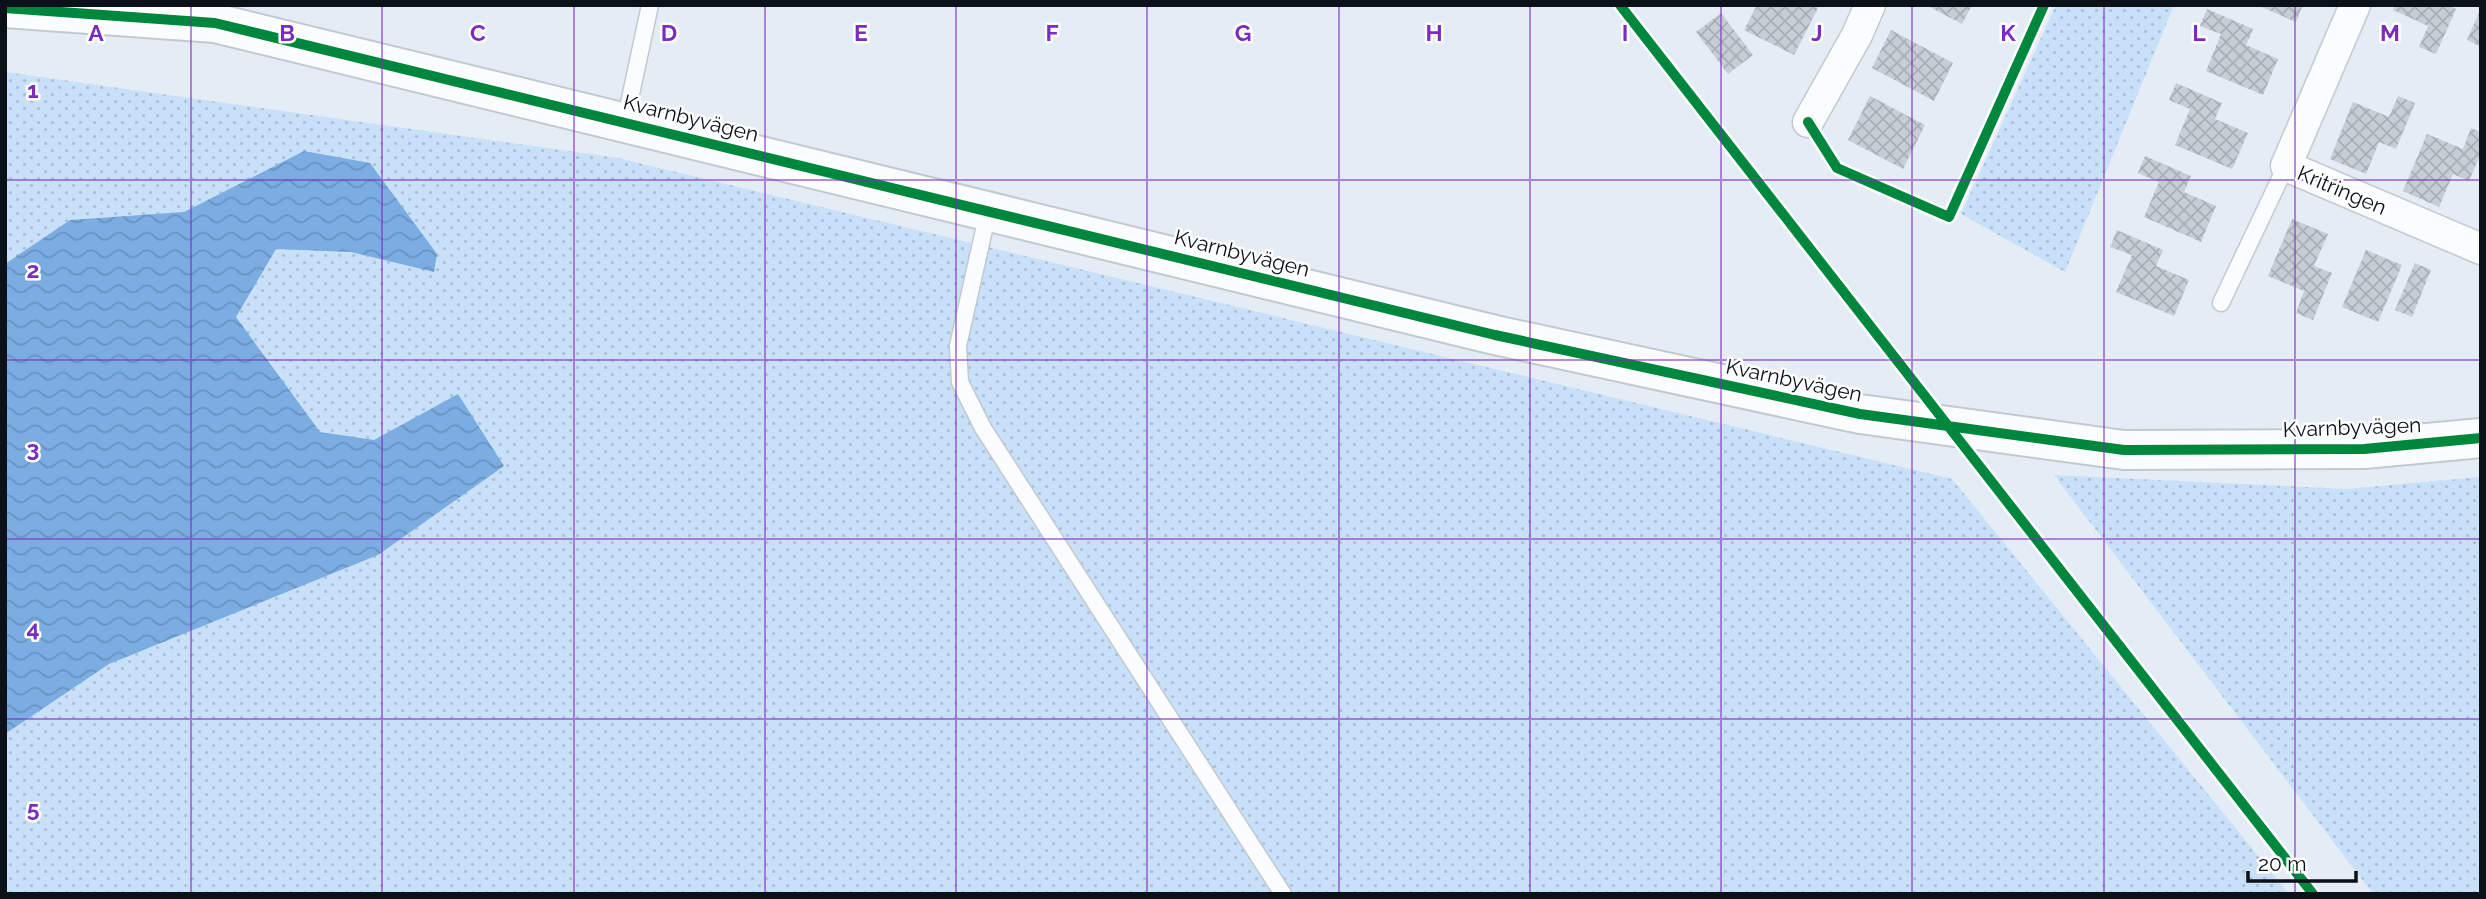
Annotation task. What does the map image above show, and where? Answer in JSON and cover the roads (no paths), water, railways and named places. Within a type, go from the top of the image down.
[{"type":"street","points":[[1808,121],[1857,35],[1870,5]]},
{"type":"street","name":"Kritringen","points":[[2355,5],[2286,166],[2481,249]]},
{"type":"street","name":"Kvarnbyvägen","points":[[5,8],[219,14],[625,122],[988,212],[1495,335],[1860,414],[2124,450],[2364,449],[2481,438]]},
{"type":"lane","points":[[625,122],[650,5]]},
{"type":"lane","points":[[2221,303],[2286,166]]},
{"type":"lane","points":[[988,212],[958,346],[960,382],[983,428],[1283,894]]},
{"type":"water","points":[[304,151],[370,163],[437,254],[434,272],[351,252],[276,249],[236,317],[320,432],[374,440],[458,394],[504,466],[378,555],[109,664],[5,734],[5,264],[70,220],[184,212]]}]
